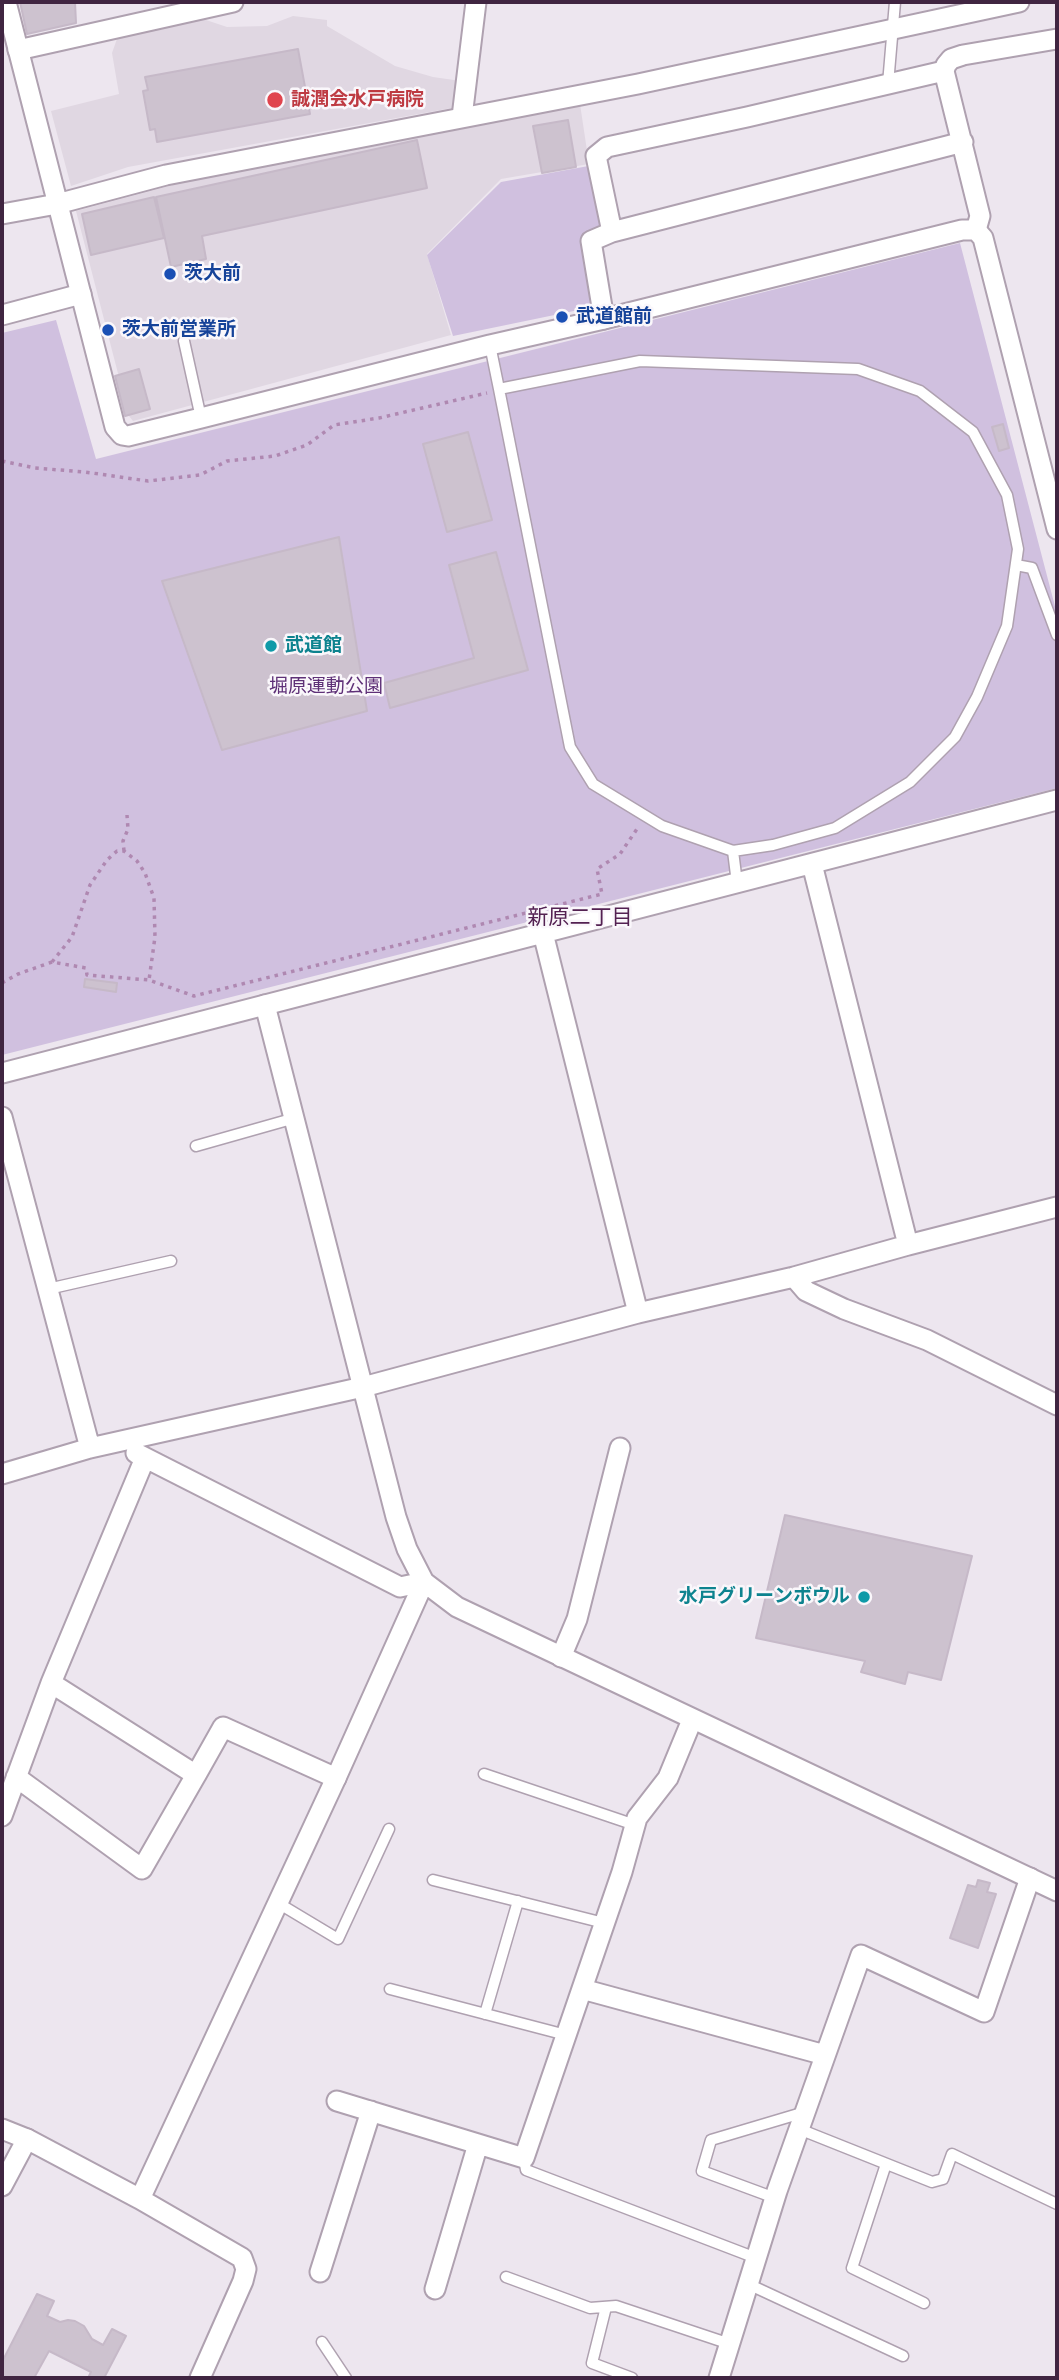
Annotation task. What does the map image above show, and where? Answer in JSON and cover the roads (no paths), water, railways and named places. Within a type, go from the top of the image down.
[{"type":"street","points":[[6,2],[119,434],[128,436],[962,230],[976,230],[983,238],[1057,529]]},
{"type":"street","points":[[18,50],[233,2]]},
{"type":"street","points":[[462,117],[477,2]]},
{"type":"street","points":[[2,215],[57,204],[166,175],[638,84],[993,5],[1019,2]]},
{"type":"street","points":[[976,230],[980,216],[944,71],[951,59],[962,55],[1057,39]]},
{"type":"street","points":[[612,232],[596,156],[607,147],[944,71]]},
{"type":"street","points":[[604,319],[590,241],[612,232],[963,142]]},
{"type":"street","points":[[2,314],[81,294]]},
{"type":"street","points":[[2,1073],[1057,800]]},
{"type":"street","points":[[812,864],[908,1245]]},
{"type":"street","points":[[543,933],[638,1314]]},
{"type":"street","points":[[265,1005],[396,1517],[407,1549],[424,1582],[457,1607],[1057,1891]]},
{"type":"street","points":[[2,1117],[90,1448]]},
{"type":"street","points":[[2,1474],[90,1448],[363,1387],[1057,1207]]},
{"type":"street","points":[[794,1277],[806,1291],[844,1309],[927,1340],[1057,1405]]},
{"type":"street","points":[[117,1442],[400,1587],[424,1582]]},
{"type":"street","points":[[561,1657],[577,1619],[620,1448]]},
{"type":"street","points":[[2,1816],[51,1684],[145,1458]]},
{"type":"street","points":[[140,2199],[424,1582]]},
{"type":"street","points":[[51,1684],[196,1775]]},
{"type":"street","points":[[337,2101],[524,2158],[637,1818],[668,1779],[692,1720]]},
{"type":"street","points":[[16,1777],[142,1869],[223,1727],[336,1778]]},
{"type":"street","points":[[719,2378],[775,2197],[861,1955],[984,2012],[1030,1878]]},
{"type":"street","points":[[582,1989],[825,2055]]},
{"type":"street","points":[[320,2272],[371,2111]]},
{"type":"street","points":[[2,2129],[140,2199],[236,2252],[244,2262],[246,2269],[243,2281],[200,2378]]},
{"type":"street","points":[[2,2186],[26,2139]]},
{"type":"street","points":[[435,2289],[478,2144]]},
{"type":"lane","points":[[887,84],[895,2]]},
{"type":"lane","points":[[184,341],[201,418]]},
{"type":"lane","points":[[490,345],[570,747],[593,784],[662,826],[733,850],[773,845],[835,828],[909,782],[955,737],[977,697],[1007,626],[1018,550],[1007,495],[974,432],[920,391],[859,369],[640,360],[499,389]]},
{"type":"lane","points":[[1016,565],[1032,568],[1057,635]]},
{"type":"lane","points":[[733,850],[737,883]]},
{"type":"lane","points":[[196,1146],[295,1118]]},
{"type":"lane","points":[[48,1289],[171,1261]]},
{"type":"lane","points":[[484,1774],[635,1825]]},
{"type":"lane","points":[[278,1903],[338,1939],[389,1829]]},
{"type":"lane","points":[[433,1880],[604,1923]]},
{"type":"lane","points":[[485,2014],[518,1901]]},
{"type":"lane","points":[[390,1989],[566,2035]]},
{"type":"lane","points":[[775,2197],[702,2171],[711,2140],[802,2120],[886,2164],[932,2182],[943,2179],[952,2154],[1057,2204]]},
{"type":"lane","points":[[524,2158],[526,2170],[757,2258]]},
{"type":"lane","points":[[886,2164],[852,2268],[923,2303]]},
{"type":"lane","points":[[506,2277],[590,2308],[616,2306],[730,2344]]},
{"type":"lane","points":[[748,2284],[903,2357]]},
{"type":"lane","points":[[606,2307],[592,2363],[632,2378]]},
{"type":"lane","points":[[321,2342],[345,2378]]},
{"type":"place","name":"誠潤会水戸病院","points":[[275,100]]},
{"type":"place","name":"茨大前","points":[[170,274]]},
{"type":"place","name":"武道館前","points":[[562,317]]},
{"type":"place","name":"茨大前営業所","points":[[108,330]]},
{"type":"place","name":"武道館","points":[[271,646]]},
{"type":"place","name":"水戸グリーンボウル","points":[[864,1597]]},
{"type":"district","name":"新原二丁目","points":[[580,918]]},
{"type":"park label","name":"堀原運動公園","points":[[326,687]]}]
